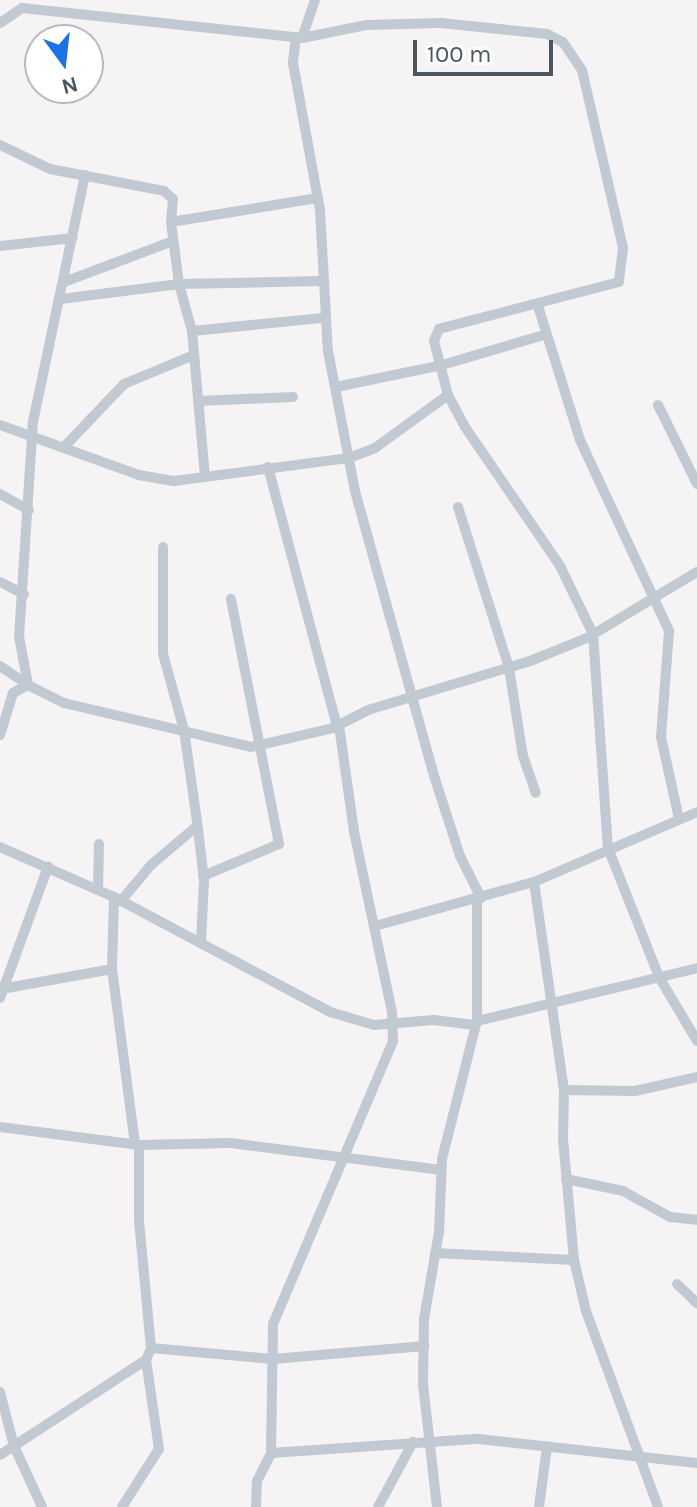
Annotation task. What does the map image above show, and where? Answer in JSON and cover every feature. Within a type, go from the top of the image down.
[{"type":"street","points":[[315,0],[299,38],[293,63],[318,198],[323,318],[349,458],[416,697],[435,779],[460,856],[479,900],[476,1023],[441,1170],[424,1346],[428,1441],[437,1507]]},
{"type":"street","points":[[0,23],[21,4],[299,38],[366,25],[441,23],[547,34],[563,42],[582,70],[623,248],[619,282],[608,288],[439,329],[434,341],[448,395],[518,509],[560,566],[593,634],[608,848],[659,977],[697,1041]]},
{"type":"street","points":[[0,145],[50,169],[169,194],[179,284],[192,331],[205,476]]},
{"type":"street","points":[[28,685],[19,636],[32,436],[85,175]]},
{"type":"street","points":[[171,222],[318,198]]},
{"type":"street","points":[[0,246],[73,238]]},
{"type":"street","points":[[64,282],[173,241]]},
{"type":"street","points":[[61,299],[179,284],[321,281]]},
{"type":"street","points":[[538,306],[580,440],[669,631],[661,737],[679,819]]},
{"type":"street","points":[[192,331],[323,318]]},
{"type":"street","points":[[336,387],[442,365],[547,334]]},
{"type":"street","points":[[65,446],[124,384],[194,355]]},
{"type":"street","points":[[0,425],[139,475],[174,481],[349,458],[375,448],[448,395]]},
{"type":"street","points":[[198,401],[293,397]]},
{"type":"street","points":[[658,405],[697,484]]},
{"type":"street","points":[[256,1507],[257,1481],[271,1453],[273,1324],[345,1161],[393,1041],[338,726],[268,467]]},
{"type":"street","points":[[0,494],[29,510]]},
{"type":"street","points":[[458,507],[509,668],[523,756],[536,793]]},
{"type":"street","points":[[163,547],[163,654],[184,730],[197,826],[203,876],[201,942]]},
{"type":"street","points":[[0,666],[28,685],[64,703],[257,746],[338,726],[368,710],[509,668],[593,634],[697,572]]},
{"type":"street","points":[[0,582],[24,594]]},
{"type":"street","points":[[203,876],[279,844],[257,746],[231,599]]},
{"type":"street","points":[[0,735],[13,693],[28,685]]},
{"type":"street","points":[[375,926],[479,900],[534,882],[697,812]]},
{"type":"street","points":[[122,1507],[159,1449],[146,1360],[151,1348],[139,1222],[137,1145],[112,969],[118,899],[168,848],[197,826]]},
{"type":"street","points":[[98,890],[99,844]]},
{"type":"street","points":[[0,847],[118,899],[330,1012],[392,1024],[434,1020],[476,1023],[550,1001],[697,968]]},
{"type":"street","points":[[1,992],[48,867]]},
{"type":"street","points":[[534,882],[564,1090],[566,1179],[574,1260],[586,1311],[658,1507]]},
{"type":"street","points":[[1,992],[112,969]]},
{"type":"street","points":[[564,1090],[635,1091],[697,1077]]},
{"type":"street","points":[[0,1127],[137,1145],[231,1143],[345,1161],[441,1170]]},
{"type":"street","points":[[566,1179],[589,1180],[623,1191],[670,1217],[697,1220]]},
{"type":"street","points":[[435,1253],[574,1260]]},
{"type":"street","points":[[677,1284],[697,1303]]},
{"type":"street","points":[[151,1348],[273,1359],[424,1346]]},
{"type":"street","points":[[0,1455],[146,1360]]},
{"type":"street","points":[[0,1392],[14,1446],[42,1507]]},
{"type":"street","points":[[271,1453],[479,1439],[697,1463]]},
{"type":"street","points":[[378,1507],[413,1442]]},
{"type":"street","points":[[539,1507],[547,1447]]}]
